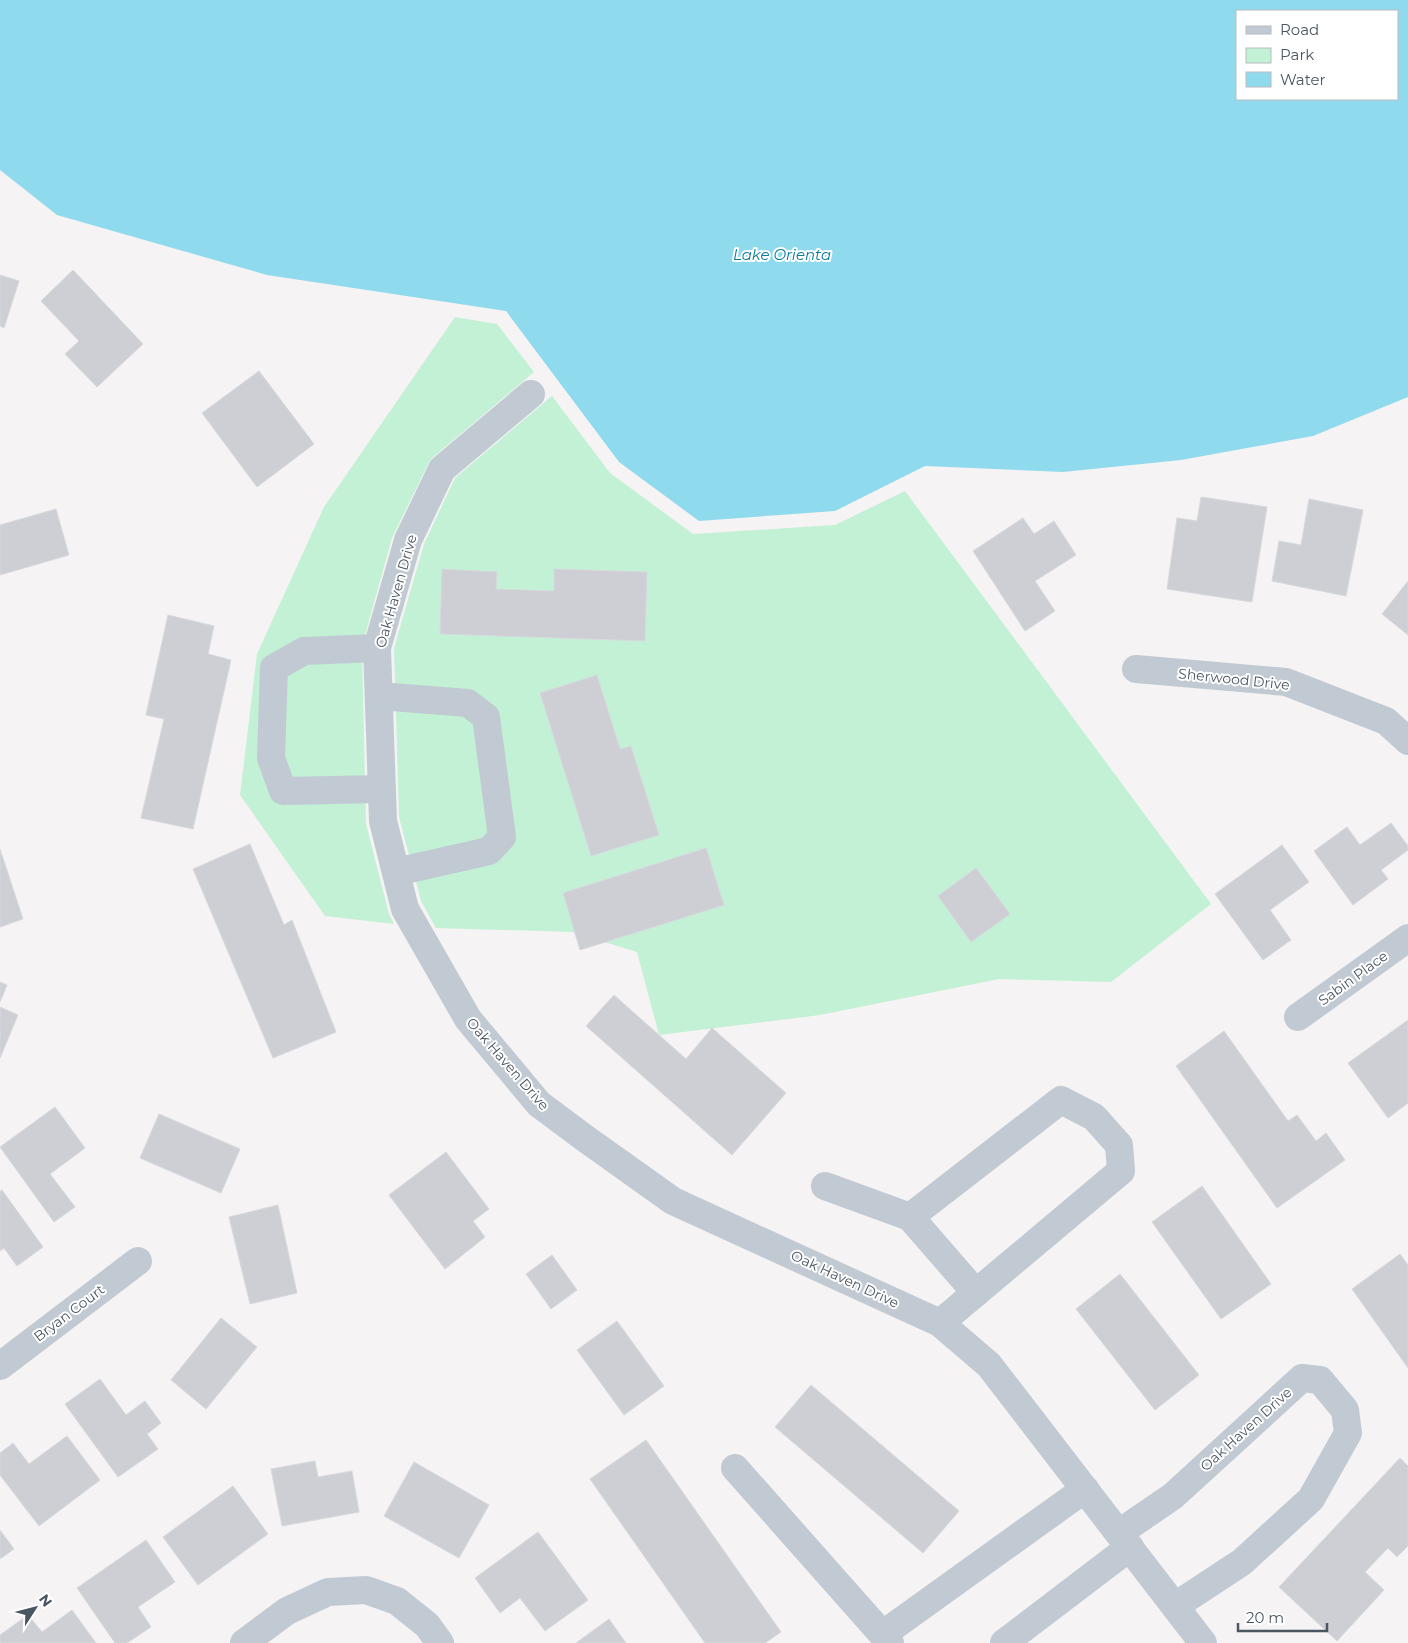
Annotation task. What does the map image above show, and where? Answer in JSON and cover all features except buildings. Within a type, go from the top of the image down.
[{"type":"street","name":"Oak Haven Drive","points":[[531,394],[442,469],[408,540],[377,648],[383,821],[406,909],[468,1019],[539,1104],[586,1140],[673,1201],[940,1323],[989,1365],[1204,1643]]},
{"type":"street","points":[[377,648],[304,651],[274,668],[271,758],[283,791],[382,790]]},
{"type":"street","name":"Sherwood Drive","points":[[1136,669],[1286,682],[1386,721],[1408,741]]},
{"type":"street","points":[[379,696],[468,703],[486,717],[502,837],[490,851],[396,872]]},
{"type":"street","name":"Sabin Place","points":[[1298,1018],[1408,938]]},
{"type":"street","points":[[910,1217],[1060,1100],[1094,1117],[1119,1146],[1121,1171],[940,1323]]},
{"type":"street","points":[[825,1186],[910,1217],[976,1292]]},
{"type":"street","name":"Bryan Court","points":[[0,1366],[138,1261]]},
{"type":"street","name":"Oak Haven Drive","points":[[1124,1540],[1302,1378],[1320,1380],[1345,1410],[1348,1432],[1311,1499],[1242,1562],[1175,1606]]},
{"type":"street","points":[[735,1468],[887,1639],[1085,1489]]},
{"type":"street","points":[[1004,1643],[1124,1540]]},
{"type":"street","points":[[244,1643],[287,1611],[328,1592],[366,1590],[397,1601],[427,1625],[440,1643]]},
{"type":"green space","points":[[455,317],[497,324],[534,372],[432,458],[392,538],[362,646],[366,824],[389,914],[394,924],[325,916],[240,795],[257,654],[324,507]]},
{"type":"green space","points":[[552,396],[610,473],[693,534],[835,525],[905,491],[1211,904],[1111,982],[999,979],[820,1015],[659,1035],[637,952],[572,932],[436,928],[421,901],[399,817],[394,648],[424,544],[455,478]]},
{"type":"water","name":"Lake Orienta","points":[[0,0],[1408,0],[1408,397],[1313,436],[1181,460],[1063,472],[925,466],[835,511],[699,521],[619,462],[506,311],[267,275],[57,215],[0,170]]}]
